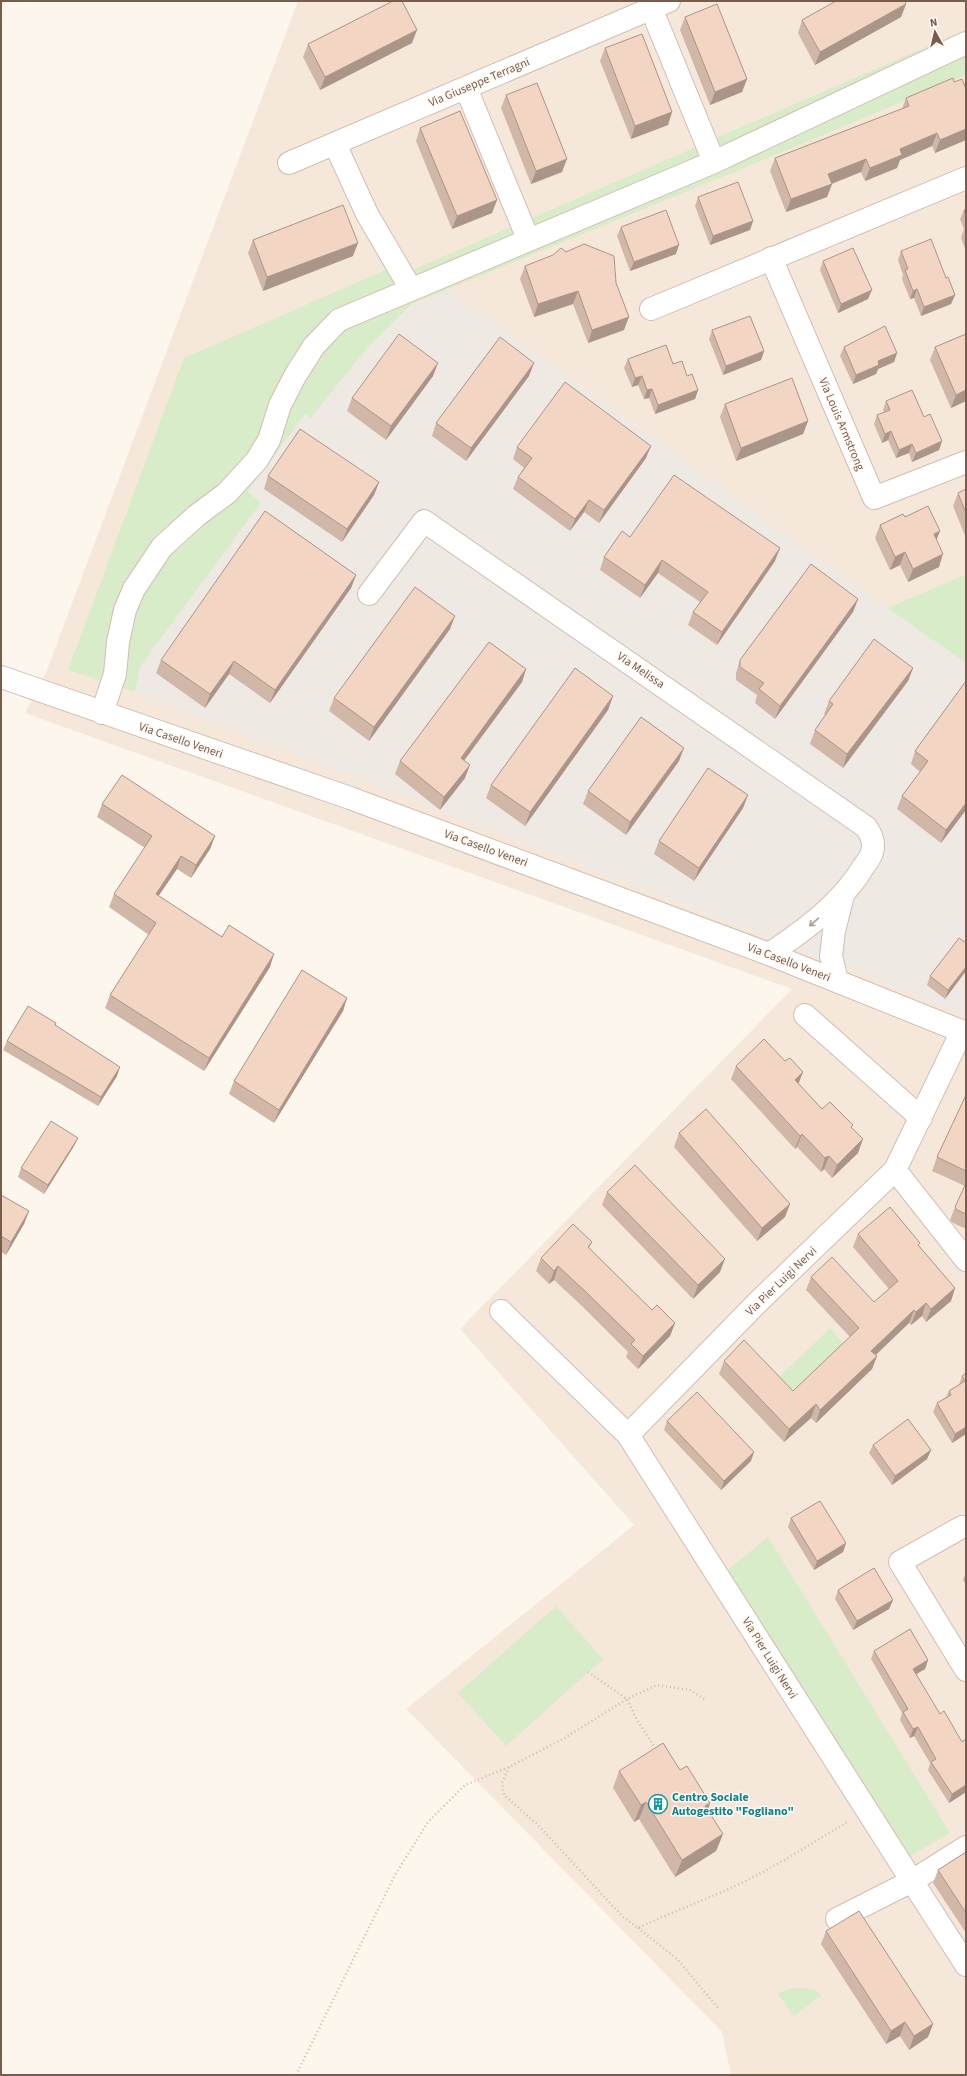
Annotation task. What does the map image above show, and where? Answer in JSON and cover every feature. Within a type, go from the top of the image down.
[{"type":"street","name":"Via Giuseppe Terragni","points":[[289,163],[660,5]]},
{"type":"street","points":[[660,5],[714,162]]},
{"type":"street","points":[[102,713],[115,674],[118,642],[125,610],[134,589],[162,546],[196,516],[227,493],[257,460],[269,440],[280,406],[314,346],[339,320],[528,239],[714,162],[966,43]]},
{"type":"street","points":[[466,88],[528,239]]},
{"type":"street","points":[[335,144],[367,214],[411,289]]},
{"type":"street","points":[[651,309],[966,178]]},
{"type":"street","name":"Via Louis Armstrong","points":[[771,258],[874,498],[966,462]]},
{"type":"street","name":"Via Melissa","points":[[369,594],[424,521],[866,827],[872,837],[872,852],[860,873],[843,895],[806,928],[769,954]]},
{"type":"street","name":"Via Casello Veneri","points":[[1,677],[350,798],[769,954],[964,1032]]},
{"type":"street","name":"Via Melissa","points":[[838,981],[831,956],[834,931],[843,895]]},
{"type":"street","points":[[805,1015],[921,1118]]},
{"type":"street","name":"Via Pier Luigi Nervi","points":[[628,1435],[759,1301],[894,1170],[964,1032]]},
{"type":"street","points":[[894,1170],[966,1260]]},
{"type":"street","name":"Via Pier Luigi Nervi","points":[[501,1311],[628,1435],[966,1965]]},
{"type":"street","points":[[962,1527],[900,1562],[966,1670]]},
{"type":"street","points":[[837,1919],[912,1881],[966,1847]]},
{"type":"path","points":[[588,1672],[627,1699],[637,1720],[660,1756]]},
{"type":"path","points":[[296,2075],[395,1875],[428,1822],[465,1785],[509,1767],[563,1739],[627,1699],[657,1686],[690,1690],[706,1700]]},
{"type":"path","points":[[509,1767],[502,1783],[504,1794],[537,1824],[623,1917],[677,1959],[718,2008]]},
{"type":"path","points":[[638,1928],[682,1907],[728,1890],[760,1874],[868,1811]]},
{"type":"shaded area","points":[[298,1],[966,1],[966,574],[887,608],[448,289],[412,304],[369,346],[248,491],[140,667],[135,692],[966,1015],[966,2075],[731,2075],[722,2032],[406,1709],[634,1525],[460,1329],[792,989],[25,713],[45,675]]},
{"type":"shaded area","points":[[448,289],[887,608],[966,663],[966,1015],[135,692],[140,667],[261,503],[248,491],[305,414],[312,417],[369,346],[412,304]]},
{"type":"green space","points":[[965,30],[966,75],[412,304],[369,346],[311,418],[305,414],[248,491],[261,503],[140,667],[135,692],[68,670],[184,358],[406,261],[410,271]]},
{"type":"green space","points":[[966,574],[966,663],[887,608]]},
{"type":"green space","points":[[830,1328],[843,1343],[791,1393],[778,1378]]},
{"type":"green space","points":[[768,1537],[950,1833],[900,1862],[719,1577]]},
{"type":"green space","points":[[556,1606],[603,1659],[506,1746],[458,1693]]},
{"type":"green space","points":[[788,1989],[813,1989],[822,1995],[794,2016],[778,1994]]},
{"type":"building","points":[[393,1],[402,1],[417,30],[325,77],[308,44]]},
{"type":"building","points":[[836,1],[905,1],[906,4],[820,52],[802,20]]},
{"type":"building","points":[[717,4],[747,79],[715,92],[685,17]]},
{"type":"building","points":[[642,34],[672,112],[635,126],[605,48]]},
{"type":"building","points":[[953,78],[954,82],[962,79],[966,89],[966,129],[940,140],[937,133],[900,149],[902,155],[870,168],[866,159],[828,174],[832,184],[791,199],[775,158],[909,106],[906,98]]},
{"type":"building","points":[[537,83],[567,159],[536,171],[506,95]]},
{"type":"building","points":[[460,111],[497,200],[457,216],[420,128]]},
{"type":"building","points":[[738,182],[753,221],[713,236],[698,197]]},
{"type":"building","points":[[343,205],[358,243],[267,277],[253,240]]},
{"type":"building","points":[[666,210],[679,245],[634,262],[621,227]]},
{"type":"building","points":[[931,239],[946,278],[948,277],[955,295],[924,307],[917,289],[913,291],[905,270],[908,269],[901,251]]},
{"type":"building","points":[[584,244],[614,256],[616,283],[629,317],[592,330],[578,291],[538,304],[525,266],[553,255],[561,248],[566,252]]},
{"type":"building","points":[[853,248],[872,290],[841,304],[823,261]]},
{"type":"building","points":[[750,316],[764,351],[726,366],[712,330]]},
{"type":"building","points":[[885,326],[897,353],[878,361],[879,365],[856,375],[844,347]]},
{"type":"building","points":[[399,334],[438,363],[391,426],[352,398]]},
{"type":"building","points":[[966,334],[966,390],[956,395],[935,347]]},
{"type":"building","points":[[500,337],[534,363],[471,448],[436,423]]},
{"type":"building","points":[[666,345],[673,364],[682,361],[687,376],[692,374],[698,390],[658,405],[652,389],[647,390],[642,376],[635,378],[628,359]]},
{"type":"building","points":[[792,378],[808,421],[741,448],[725,404]]},
{"type":"building","points":[[565,382],[651,446],[604,510],[589,500],[575,519],[518,477],[532,458],[517,447]]},
{"type":"building","points":[[912,390],[924,417],[930,414],[942,441],[916,453],[912,444],[899,450],[891,431],[885,434],[877,415],[890,410],[886,401]]},
{"type":"building","points":[[300,429],[379,482],[347,529],[268,476]]},
{"type":"building","points":[[674,475],[780,548],[722,632],[693,612],[708,592],[662,560],[645,585],[604,557],[622,531],[630,537]]},
{"type":"building","points":[[966,489],[966,513],[958,493]]},
{"type":"building","points":[[928,506],[940,531],[934,534],[943,554],[913,569],[905,552],[895,557],[880,525],[903,514],[905,517]]},
{"type":"building","points":[[265,511],[356,575],[275,690],[234,661],[210,694],[161,660]]},
{"type":"building","points":[[811,564],[858,599],[780,706],[759,689],[764,683],[740,667],[740,660]]},
{"type":"building","points":[[415,587],[455,616],[374,727],[334,698]]},
{"type":"building","points":[[874,639],[913,668],[847,754],[815,730],[833,704],[829,701]]},
{"type":"building","points":[[489,642],[526,669],[461,758],[470,765],[444,797],[400,761]]},
{"type":"building","points":[[575,668],[613,696],[530,812],[491,785]]},
{"type":"building","points":[[966,681],[966,803],[946,830],[902,796],[928,761],[915,751]]},
{"type":"building","points":[[641,717],[684,748],[630,822],[588,791]]},
{"type":"building","points":[[708,768],[748,795],[699,868],[659,841]]},
{"type":"building","points":[[122,775],[215,836],[196,865],[181,856],[156,894],[222,937],[229,925],[274,954],[209,1058],[110,995],[156,923],[114,894],[152,836],[102,804]]},
{"type":"building","points":[[959,938],[966,943],[966,967],[948,990],[930,976]]},
{"type":"building","points":[[302,970],[347,998],[279,1110],[234,1081]]},
{"type":"building","points":[[28,1006],[56,1023],[55,1025],[120,1067],[101,1097],[7,1041]]},
{"type":"building","points":[[764,1039],[785,1061],[790,1058],[803,1072],[795,1080],[822,1109],[830,1102],[853,1125],[851,1127],[863,1139],[837,1165],[829,1156],[825,1158],[802,1134],[800,1136],[736,1066]]},
{"type":"building","points":[[966,1095],[966,1171],[937,1157]]},
{"type":"building","points":[[706,1109],[790,1204],[762,1228],[679,1133]]},
{"type":"building","points":[[51,1121],[78,1138],[48,1185],[21,1168]]},
{"type":"building","points":[[635,1165],[725,1259],[698,1285],[607,1192]]},
{"type":"building","points":[[966,1183],[966,1214],[957,1210],[955,1207]]},
{"type":"building","points":[[1,1195],[29,1211],[11,1242],[1,1236]]},
{"type":"building","points":[[890,1207],[920,1243],[918,1245],[955,1288],[931,1309],[926,1303],[916,1312],[914,1310],[871,1351],[877,1356],[820,1410],[816,1404],[789,1429],[724,1361],[744,1340],[793,1391],[859,1328],[811,1277],[832,1257],[874,1302],[898,1281],[858,1234]]},
{"type":"building","points":[[573,1224],[592,1242],[588,1247],[652,1310],[657,1305],[675,1323],[643,1356],[631,1344],[635,1340],[587,1293],[558,1266],[554,1271],[541,1258]]},
{"type":"building","points":[[966,1373],[966,1427],[955,1434],[937,1403],[951,1395],[949,1391],[965,1381],[962,1376]]},
{"type":"building","points":[[697,1392],[754,1452],[724,1481],[667,1421]]},
{"type":"building","points":[[908,1419],[931,1450],[895,1476],[873,1445]]},
{"type":"building","points":[[820,1501],[846,1543],[817,1561],[791,1518]]},
{"type":"building","points":[[874,1568],[893,1600],[857,1621],[838,1590]]},
{"type":"building","points":[[910,1629],[928,1660],[913,1669],[940,1714],[944,1711],[962,1742],[966,1739],[966,1785],[952,1794],[931,1762],[936,1759],[918,1727],[913,1729],[903,1712],[908,1709],[874,1651]]},
{"type":"building","name":"Centro Sociale Autogestito \"Fogliano\"","points":[[663,1743],[680,1770],[687,1766],[710,1803],[705,1806],[723,1834],[682,1860],[646,1802],[641,1805],[619,1771]]},
{"type":"building","points":[[966,1852],[966,1913],[938,1870]]},
{"type":"building","points":[[859,1911],[933,2024],[914,2036],[905,2022],[891,2031],[826,1931]]},
{"type":"place","name":"Centro Sociale Autogestito \"Fogliano\"","points":[[658,1804]]}]
